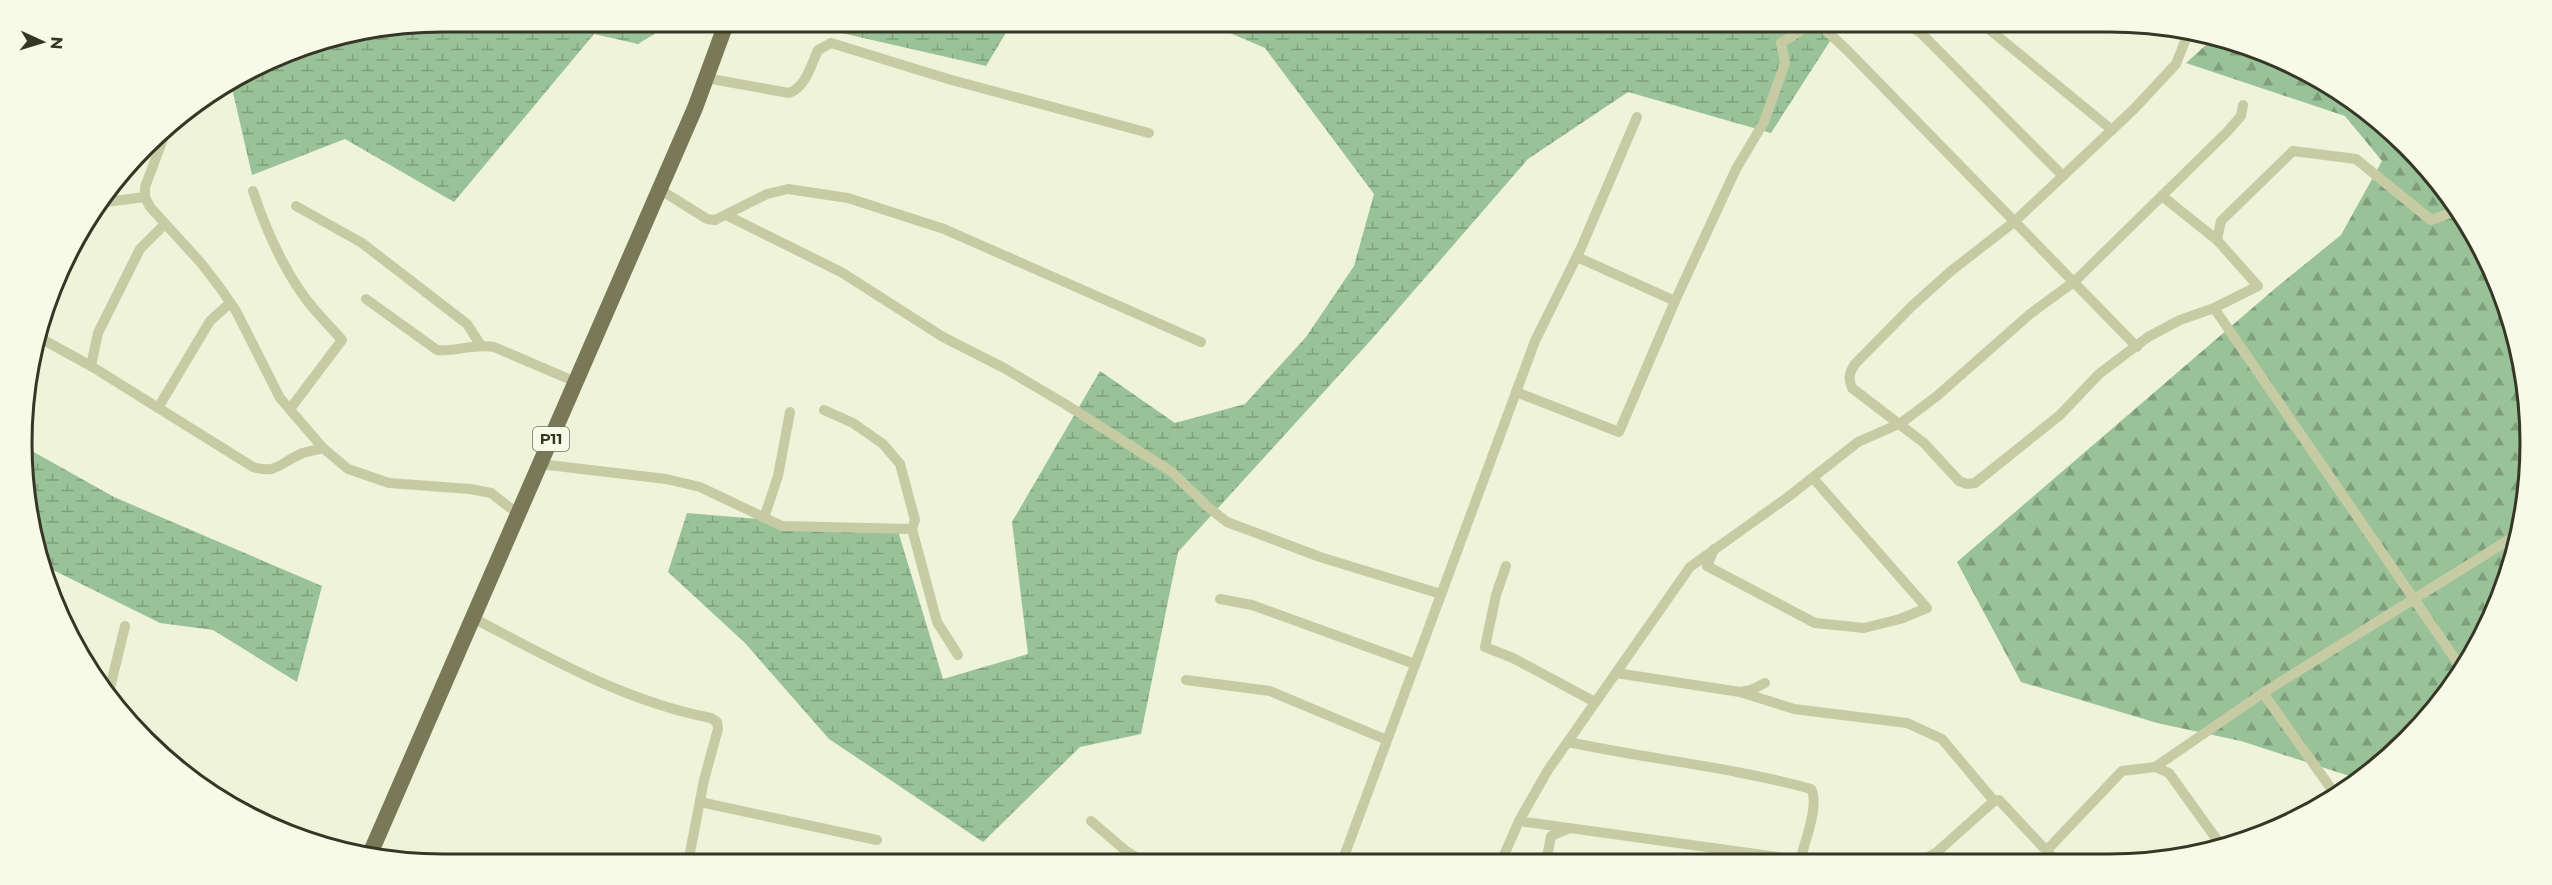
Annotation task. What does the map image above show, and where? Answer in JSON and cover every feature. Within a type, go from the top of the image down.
[{"type":"main road","name":"P11","points":[[373,848],[659,189],[723,32]]},
{"type":"street","points":[[1516,392],[1619,432],[1736,169],[1764,122],[1785,63],[1781,43],[1798,32]]},
{"type":"street","points":[[1828,32],[2138,347]]},
{"type":"street","points":[[1920,32],[2063,176]]},
{"type":"street","points":[[1992,32],[2112,130]]},
{"type":"street","points":[[2162,196],[2217,240],[2258,286],[2214,308],[2180,320],[2148,338],[2099,374],[2060,415],[1975,483],[1967,484],[1959,481],[1924,443],[1901,423],[1852,388],[1849,380],[1850,372],[1912,306],[1951,271],[2014,222],[2112,130],[2176,64],[2185,38]]},
{"type":"street","points":[[706,78],[789,93],[797,90],[804,80],[818,50],[831,43],[948,79],[1149,133]]},
{"type":"street","points":[[1505,854],[1519,821],[1548,770],[1690,567],[1858,442],[1901,423],[1937,396],[2030,314],[2075,281],[2241,116],[2243,105]]},
{"type":"street","points":[[1345,854],[1535,340],[1577,257],[1637,117]]},
{"type":"street","points":[[162,143],[145,187],[145,197],[150,207],[201,263],[230,303],[280,398],[323,448],[348,469],[366,477],[389,483],[470,489],[491,493],[502,499],[518,514]]},
{"type":"street","points":[[2217,240],[2221,221],[2293,151],[2355,159],[2431,220],[2450,213]]},
{"type":"street","points":[[659,189],[707,219],[715,220],[728,216],[767,194],[789,189],[848,198],[944,230],[1201,342]]},
{"type":"street","points":[[253,191],[261,216],[303,296],[342,340],[290,409]]},
{"type":"street","points":[[110,201],[145,197]]},
{"type":"street","points":[[296,206],[362,243],[467,324],[480,344]]},
{"type":"street","points":[[728,216],[840,272],[943,337],[1004,368],[1065,404],[1172,472],[1227,522],[1320,557],[1441,594]]},
{"type":"street","points":[[92,366],[98,333],[140,249],[165,224]]},
{"type":"street","points":[[1577,257],[1675,302]]},
{"type":"street","points":[[366,299],[437,350],[448,351],[480,344],[494,347],[576,382]]},
{"type":"street","points":[[158,408],[210,321],[230,303]]},
{"type":"street","points":[[2214,308],[2457,661]]},
{"type":"street","points":[[45,341],[92,366],[253,468],[264,471],[275,470],[304,453],[323,448]]},
{"type":"street","points":[[824,410],[853,423],[883,444],[900,464],[915,520],[912,529],[937,622],[958,655]]},
{"type":"street","points":[[764,518],[778,476],[790,412]]},
{"type":"street","points":[[540,464],[666,479],[700,487],[782,526],[912,529]]},
{"type":"street","points":[[1714,549],[1707,566],[1815,623],[1864,628],[1900,619],[1928,608],[1813,477]]},
{"type":"street","points":[[2047,850],[2122,771],[2155,767],[2263,693],[2508,540]]},
{"type":"street","points":[[1506,566],[1496,596],[1485,647],[1513,658],[1595,702]]},
{"type":"street","points":[[1220,599],[1251,605],[1415,664]]},
{"type":"street","points":[[473,618],[578,672],[649,702],[711,718],[717,722],[718,729],[690,854]]},
{"type":"street","points":[[111,685],[125,626]]},
{"type":"street","points":[[1616,673],[1740,692],[1794,709],[1907,723],[1942,739],[1994,801],[2003,803],[2050,854]]},
{"type":"street","points":[[1186,680],[1270,691],[1387,740]]},
{"type":"street","points":[[1740,692],[1751,690],[1765,683]]},
{"type":"street","points":[[2263,693],[2332,788]]},
{"type":"street","points":[[1568,742],[1645,758],[1773,779],[1811,789],[1814,795],[1814,805],[1802,854]]},
{"type":"street","points":[[2155,767],[2169,773],[2217,839]]},
{"type":"street","points":[[1934,854],[1994,801]]},
{"type":"street","points":[[700,802],[877,840]]},
{"type":"street","points":[[1090,821],[1131,854]]},
{"type":"street","points":[[1519,821],[1751,854]]},
{"type":"street","points":[[1548,854],[1551,836],[1571,828]]},
{"type":"green space","points":[[416,32],[657,32],[638,44],[594,34],[454,202],[345,139],[252,175],[232,90],[261,74],[310,53],[362,39]]},
{"type":"green space","points":[[837,32],[1006,32],[986,66]]},
{"type":"green space","points":[[1228,32],[1836,32],[1771,133],[1628,92],[1528,159],[1371,340],[1178,552],[1141,734],[1080,747],[983,842],[829,739],[745,643],[668,572],[687,513],[898,531],[943,679],[1028,654],[1012,522],[1100,371],[1175,423],[1245,404],[1306,337],[1354,266],[1374,194],[1265,48]]},
{"type":"green space","points":[[2207,44],[2242,53],[2315,87],[2360,116],[2380,133],[2436,192],[2465,237],[2499,310],[2513,362],[2520,416],[2520,469],[2513,523],[2499,575],[2478,624],[2436,693],[2400,733],[2350,776],[2241,741],[2157,723],[2021,682],[1957,562],[2278,286],[2341,235],[2382,161],[2345,116],[2186,63]]},
{"type":"green space","points":[[32,451],[114,497],[322,586],[297,682],[213,630],[160,623],[51,569],[39,523]]}]
